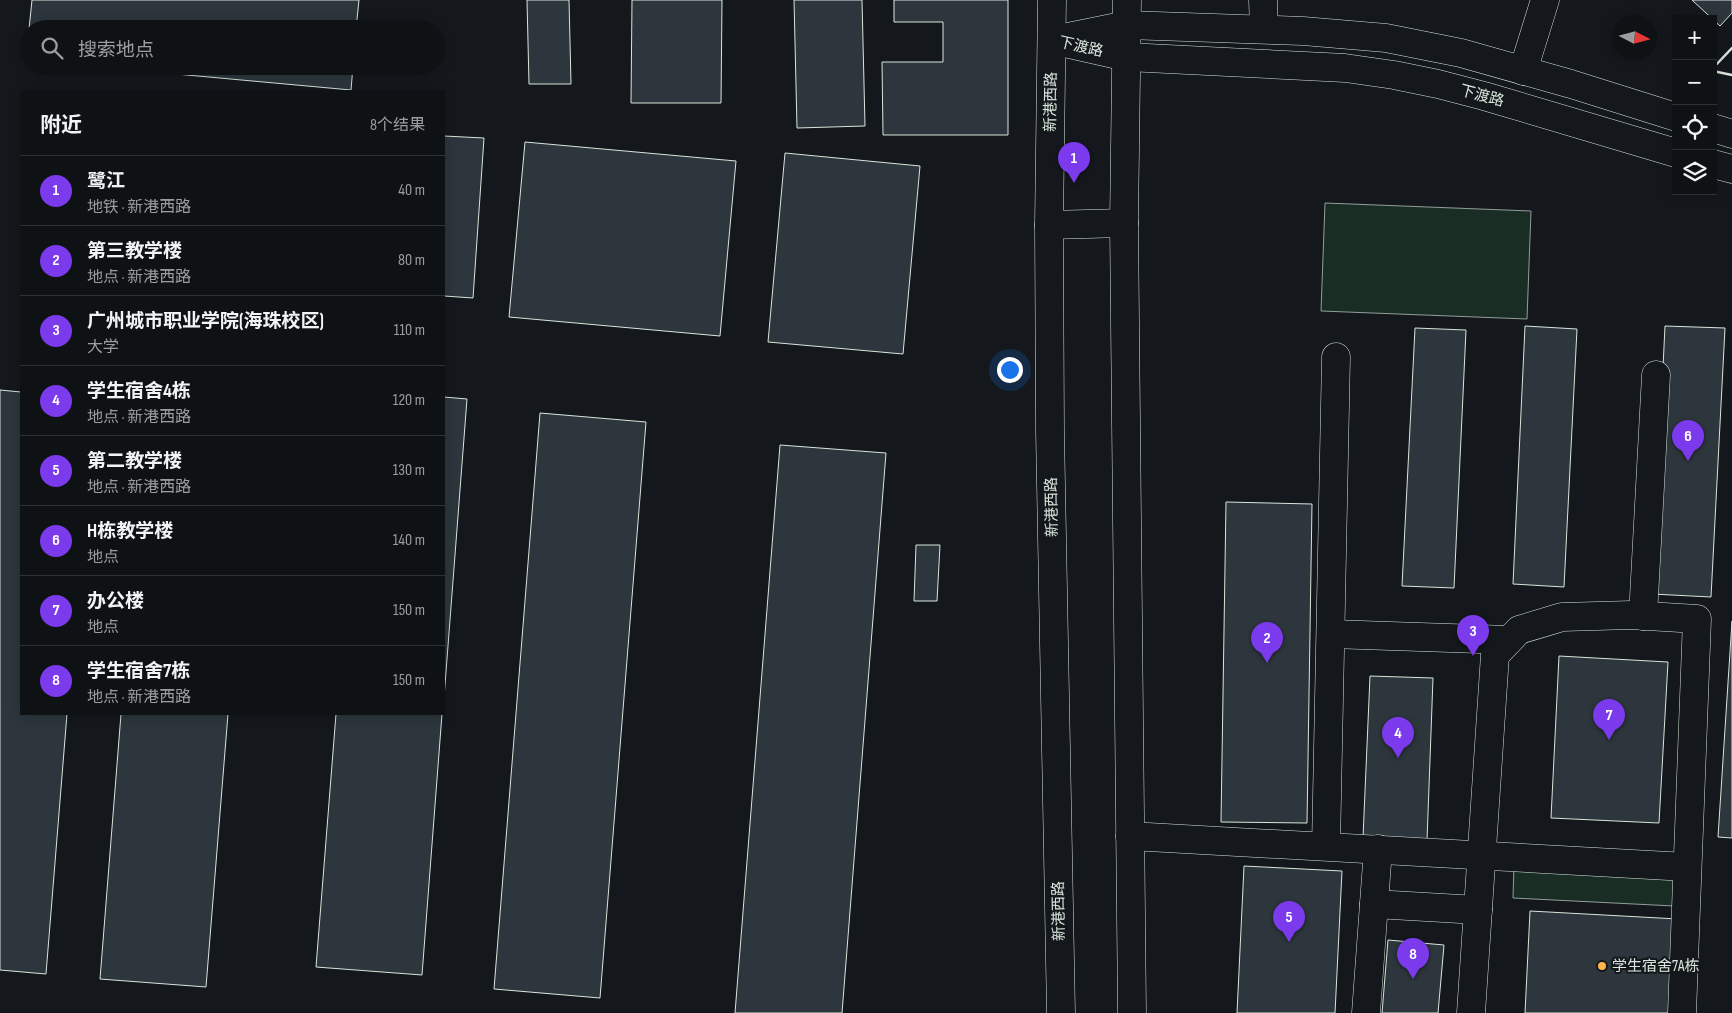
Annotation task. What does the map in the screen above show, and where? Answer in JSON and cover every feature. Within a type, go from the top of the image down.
[{"type":"main road","name":"新港西路","points":[[1052,0],[1049,225],[1050,431],[1061,1013]]},
{"type":"main road","points":[[1263,0],[1264,29]]},
{"type":"main road","points":[[1523,71],[1545,0]]},
{"type":"main road","name":"下渡路","points":[[1052,40],[1127,13],[1264,29],[1386,38],[1461,53],[1672,116]]},
{"type":"main road","points":[[1127,13],[1124,223],[1132,1013]]},
{"type":"main road","name":"下渡路","points":[[1052,40],[1127,57],[1336,68],[1394,76],[1438,84],[1484,96],[1672,152]]},
{"type":"main road","points":[[1717,129],[1732,134]]},
{"type":"main road","points":[[1717,165],[1732,170]]},
{"type":"main road","points":[[1049,225],[1124,223]]},
{"type":"main road","points":[[1326,846],[1336,357]]},
{"type":"main road","points":[[1643,616],[1656,375]]},
{"type":"main road","points":[[1471,1013],[1495,655],[1519,630],[1562,617],[1643,616],[1697,620],[1682,1013]]},
{"type":"main road","points":[[1331,634],[1509,640]]},
{"type":"main road","points":[[1130,836],[1687,866]]},
{"type":"main road","points":[[1366,1013],[1378,849]]},
{"type":"main road","points":[[1374,904],[1478,910]]},
{"type":"green space","points":[[1325,203],[1531,211],[1527,319],[1321,311]]},
{"type":"green space","points":[[1514,864],[1676,872],[1674,906],[1513,898]]},
{"type":"building","points":[[32,0],[359,0],[357,20],[30,20]]},
{"type":"building","points":[[527,0],[569,0],[571,84],[529,84]]},
{"type":"building","points":[[632,0],[722,0],[721,103],[631,103]]},
{"type":"building","points":[[794,0],[862,0],[865,126],[797,128]]},
{"type":"building","points":[[894,0],[1008,0],[1008,135],[883,135],[882,62],[943,62],[943,22],[894,22]]},
{"type":"building","points":[[1692,0],[1732,0],[1732,13],[1720,26],[1717,23],[1717,15],[1708,15]]},
{"type":"building","points":[[187,75],[352,75],[351,90]]},
{"type":"building","points":[[445,136],[484,138],[473,298],[445,296]]},
{"type":"building","points":[[525,142],[736,161],[720,336],[509,317]]},
{"type":"building","points":[[785,153],[920,166],[903,354],[768,342]]},
{"type":"building","points":[[1525,326],[1577,329],[1564,587],[1513,584]]},
{"type":"building","points":[[1665,326],[1725,328],[1711,597],[1652,594]]},
{"type":"building","points":[[1415,328],[1466,330],[1454,588],[1402,586]]},
{"type":"building","points":[[0,390],[20,392],[20,715],[67,715],[46,974],[0,970]]},
{"type":"building","points":[[445,397],[467,399],[445,685]]},
{"type":"building","points":[[540,413],[646,422],[600,998],[494,989]]},
{"type":"building","points":[[780,445],[886,453],[842,1013],[735,1013]]},
{"type":"building","points":[[1226,502],[1312,504],[1307,823],[1221,822]]},
{"type":"building","points":[[916,545],[940,545],[937,601],[914,601]]},
{"type":"building","points":[[1732,621],[1732,838],[1718,837]]},
{"type":"building","points":[[1559,656],[1668,662],[1659,823],[1551,818]]},
{"type":"building","points":[[1370,676],[1433,678],[1427,841],[1363,838]]},
{"type":"building","points":[[121,715],[228,715],[206,987],[100,979]]},
{"type":"building","points":[[336,715],[442,715],[422,975],[316,967]]},
{"type":"building","points":[[1244,866],[1342,871],[1335,1013],[1237,1013]]},
{"type":"building","name":"学生宿舍7A栋","points":[[1530,911],[1678,919],[1673,1013],[1525,1013]]},
{"type":"building","points":[[1388,940],[1444,945],[1438,1013],[1382,1013]]},
{"type":"wall","points":[[1717,64],[1732,48]]},
{"type":"wall","points":[[1717,72],[1732,75]]},
{"type":"place","name":"鹭江","points":[[1074,183]]},
{"type":"place","name":"H栋教学楼","points":[[1688,461]]},
{"type":"place","name":"广州城市职业学院(海珠校区)","points":[[1473,656]]},
{"type":"place","name":"第三教学楼","points":[[1267,663]]},
{"type":"place","name":"办公楼","points":[[1609,740]]},
{"type":"place","name":"学生宿舍4栋","points":[[1398,758]]},
{"type":"place","name":"第二教学楼","points":[[1289,942]]},
{"type":"place","name":"学生宿舍7A栋","points":[[1602,966]]},
{"type":"place","name":"学生宿舍7栋","points":[[1413,979]]}]
